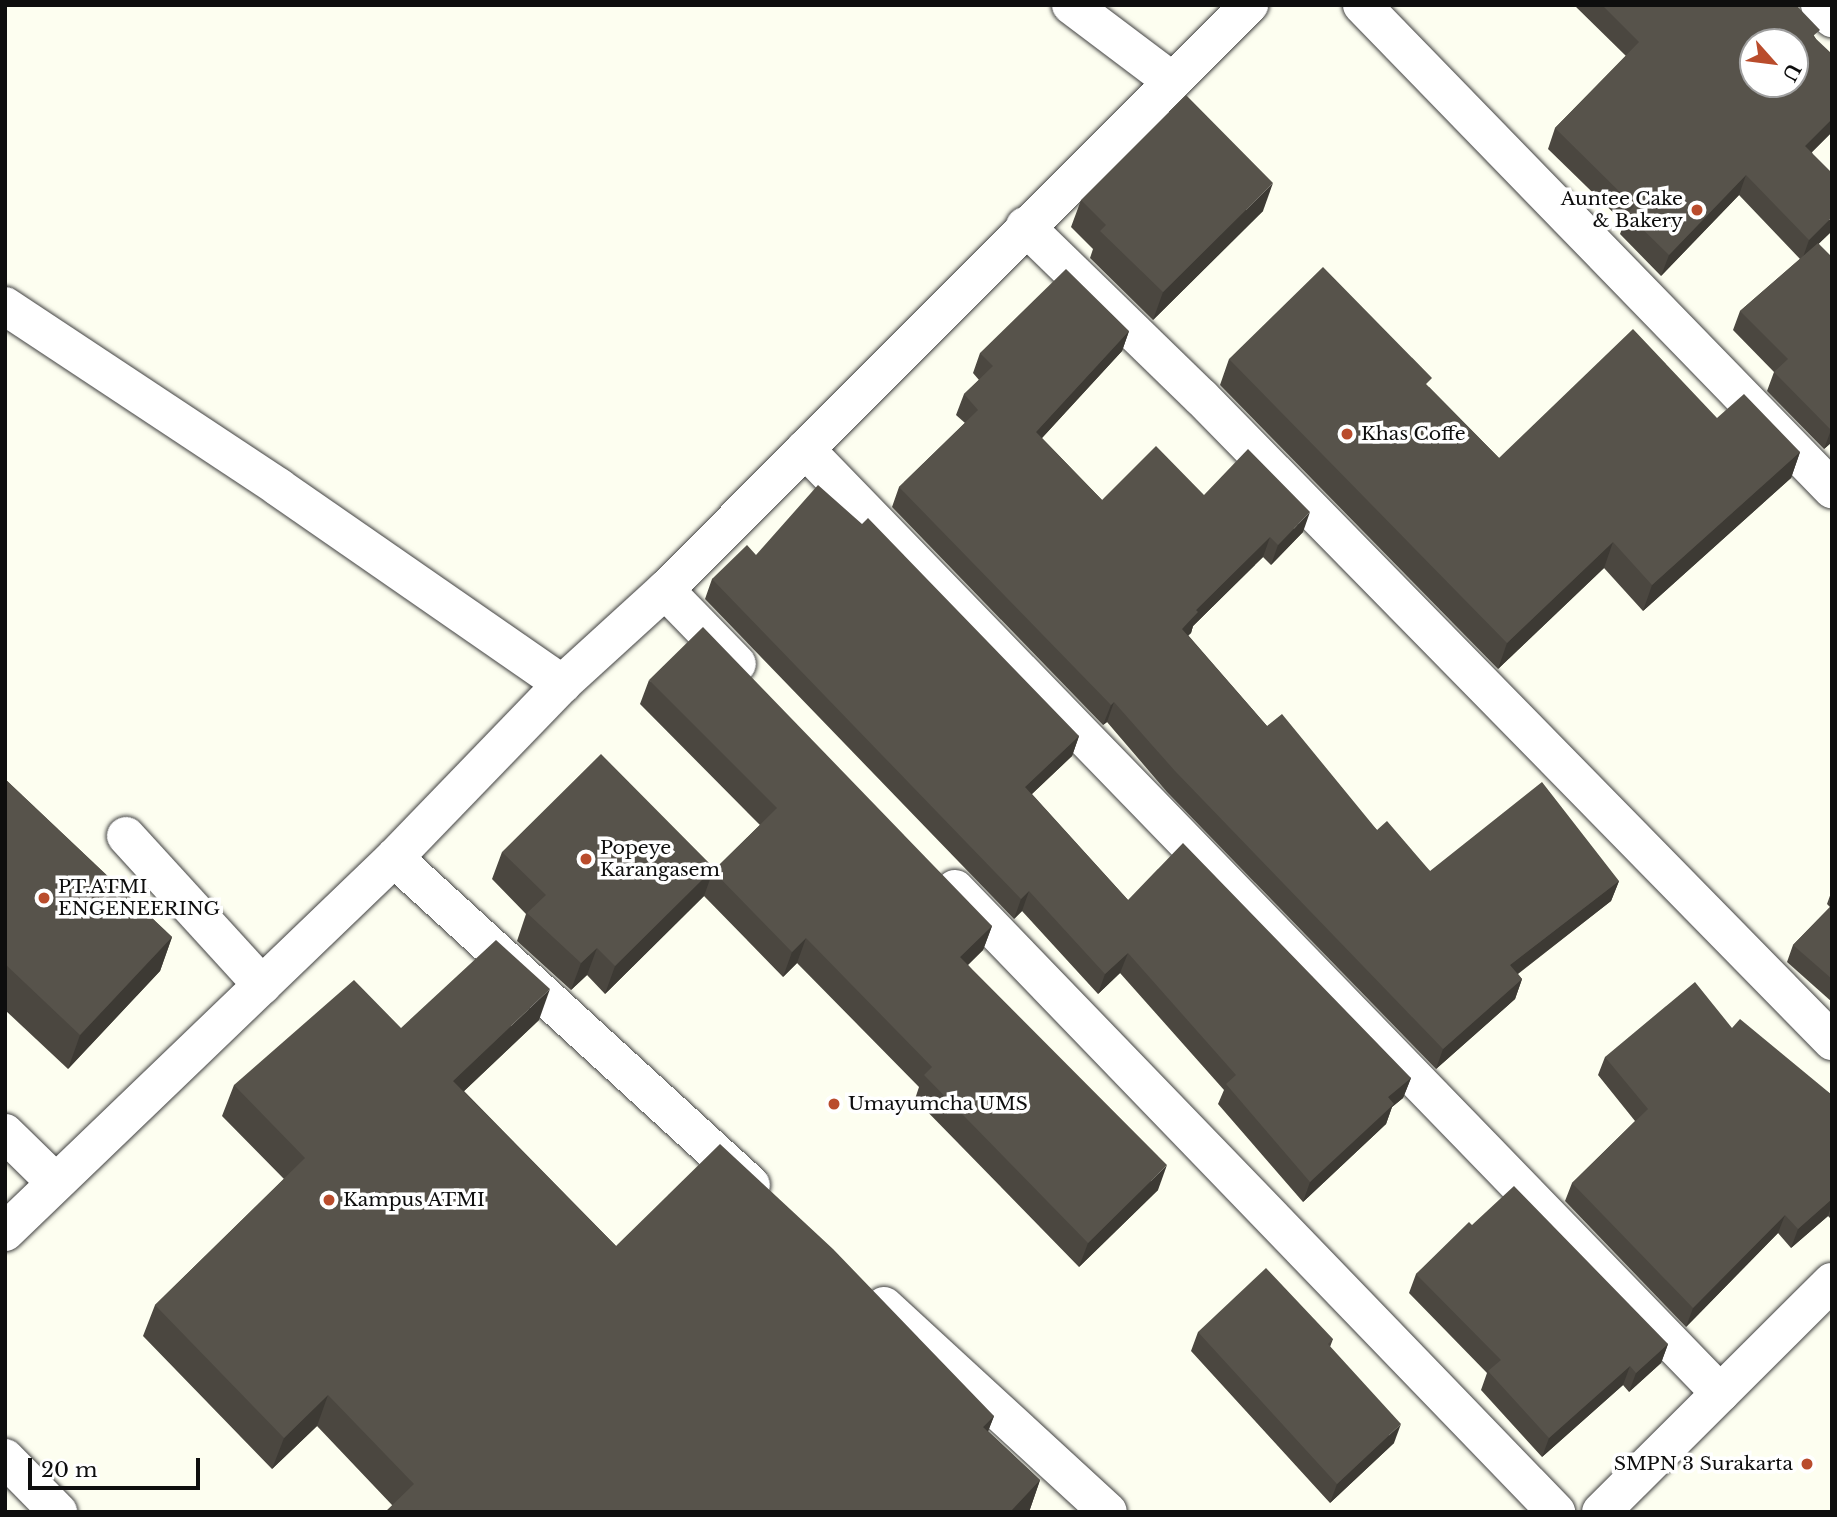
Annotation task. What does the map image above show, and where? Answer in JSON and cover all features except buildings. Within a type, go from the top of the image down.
[{"type":"street","points":[[1071,5],[1172,81]]},
{"type":"street","points":[[5,1231],[394,858],[562,684],[665,590],[1249,5]]},
{"type":"street","points":[[1362,5],[1832,489]]},
{"type":"street","points":[[1820,5],[1832,18]]},
{"type":"street","points":[[1026,226],[1201,397],[1832,1041]]},
{"type":"street","points":[[5,306],[278,487],[562,684]]},
{"type":"street","points":[[805,449],[1720,1393]]},
{"type":"street","points":[[665,590],[762,690]]},
{"type":"street","points":[[126,836],[262,985]]},
{"type":"street","points":[[394,858],[779,1210]]},
{"type":"street","points":[[935,868],[1556,1512]]},
{"type":"street","points":[[5,1133],[56,1183]]},
{"type":"street","points":[[1601,1512],[1832,1282]]},
{"type":"street","points":[[860,1284],[1108,1512]]},
{"type":"street","points":[[5,1458],[58,1512]]},
{"type":"place","name":"Auntee Cake & Bakery","points":[[1697,210]]},
{"type":"place","name":"Khas Coffe","points":[[1347,434]]},
{"type":"place","name":"Popeye Karangasem","points":[[586,859]]},
{"type":"place","name":"PT.ATMI ENGENEERING","points":[[44,898]]},
{"type":"place","name":"Umayumcha UMS","points":[[834,1104]]},
{"type":"place","name":"Kampus ATMI","points":[[329,1200]]},
{"type":"place","name":"SMPN 3 Surakarta","points":[[1807,1464]]}]
